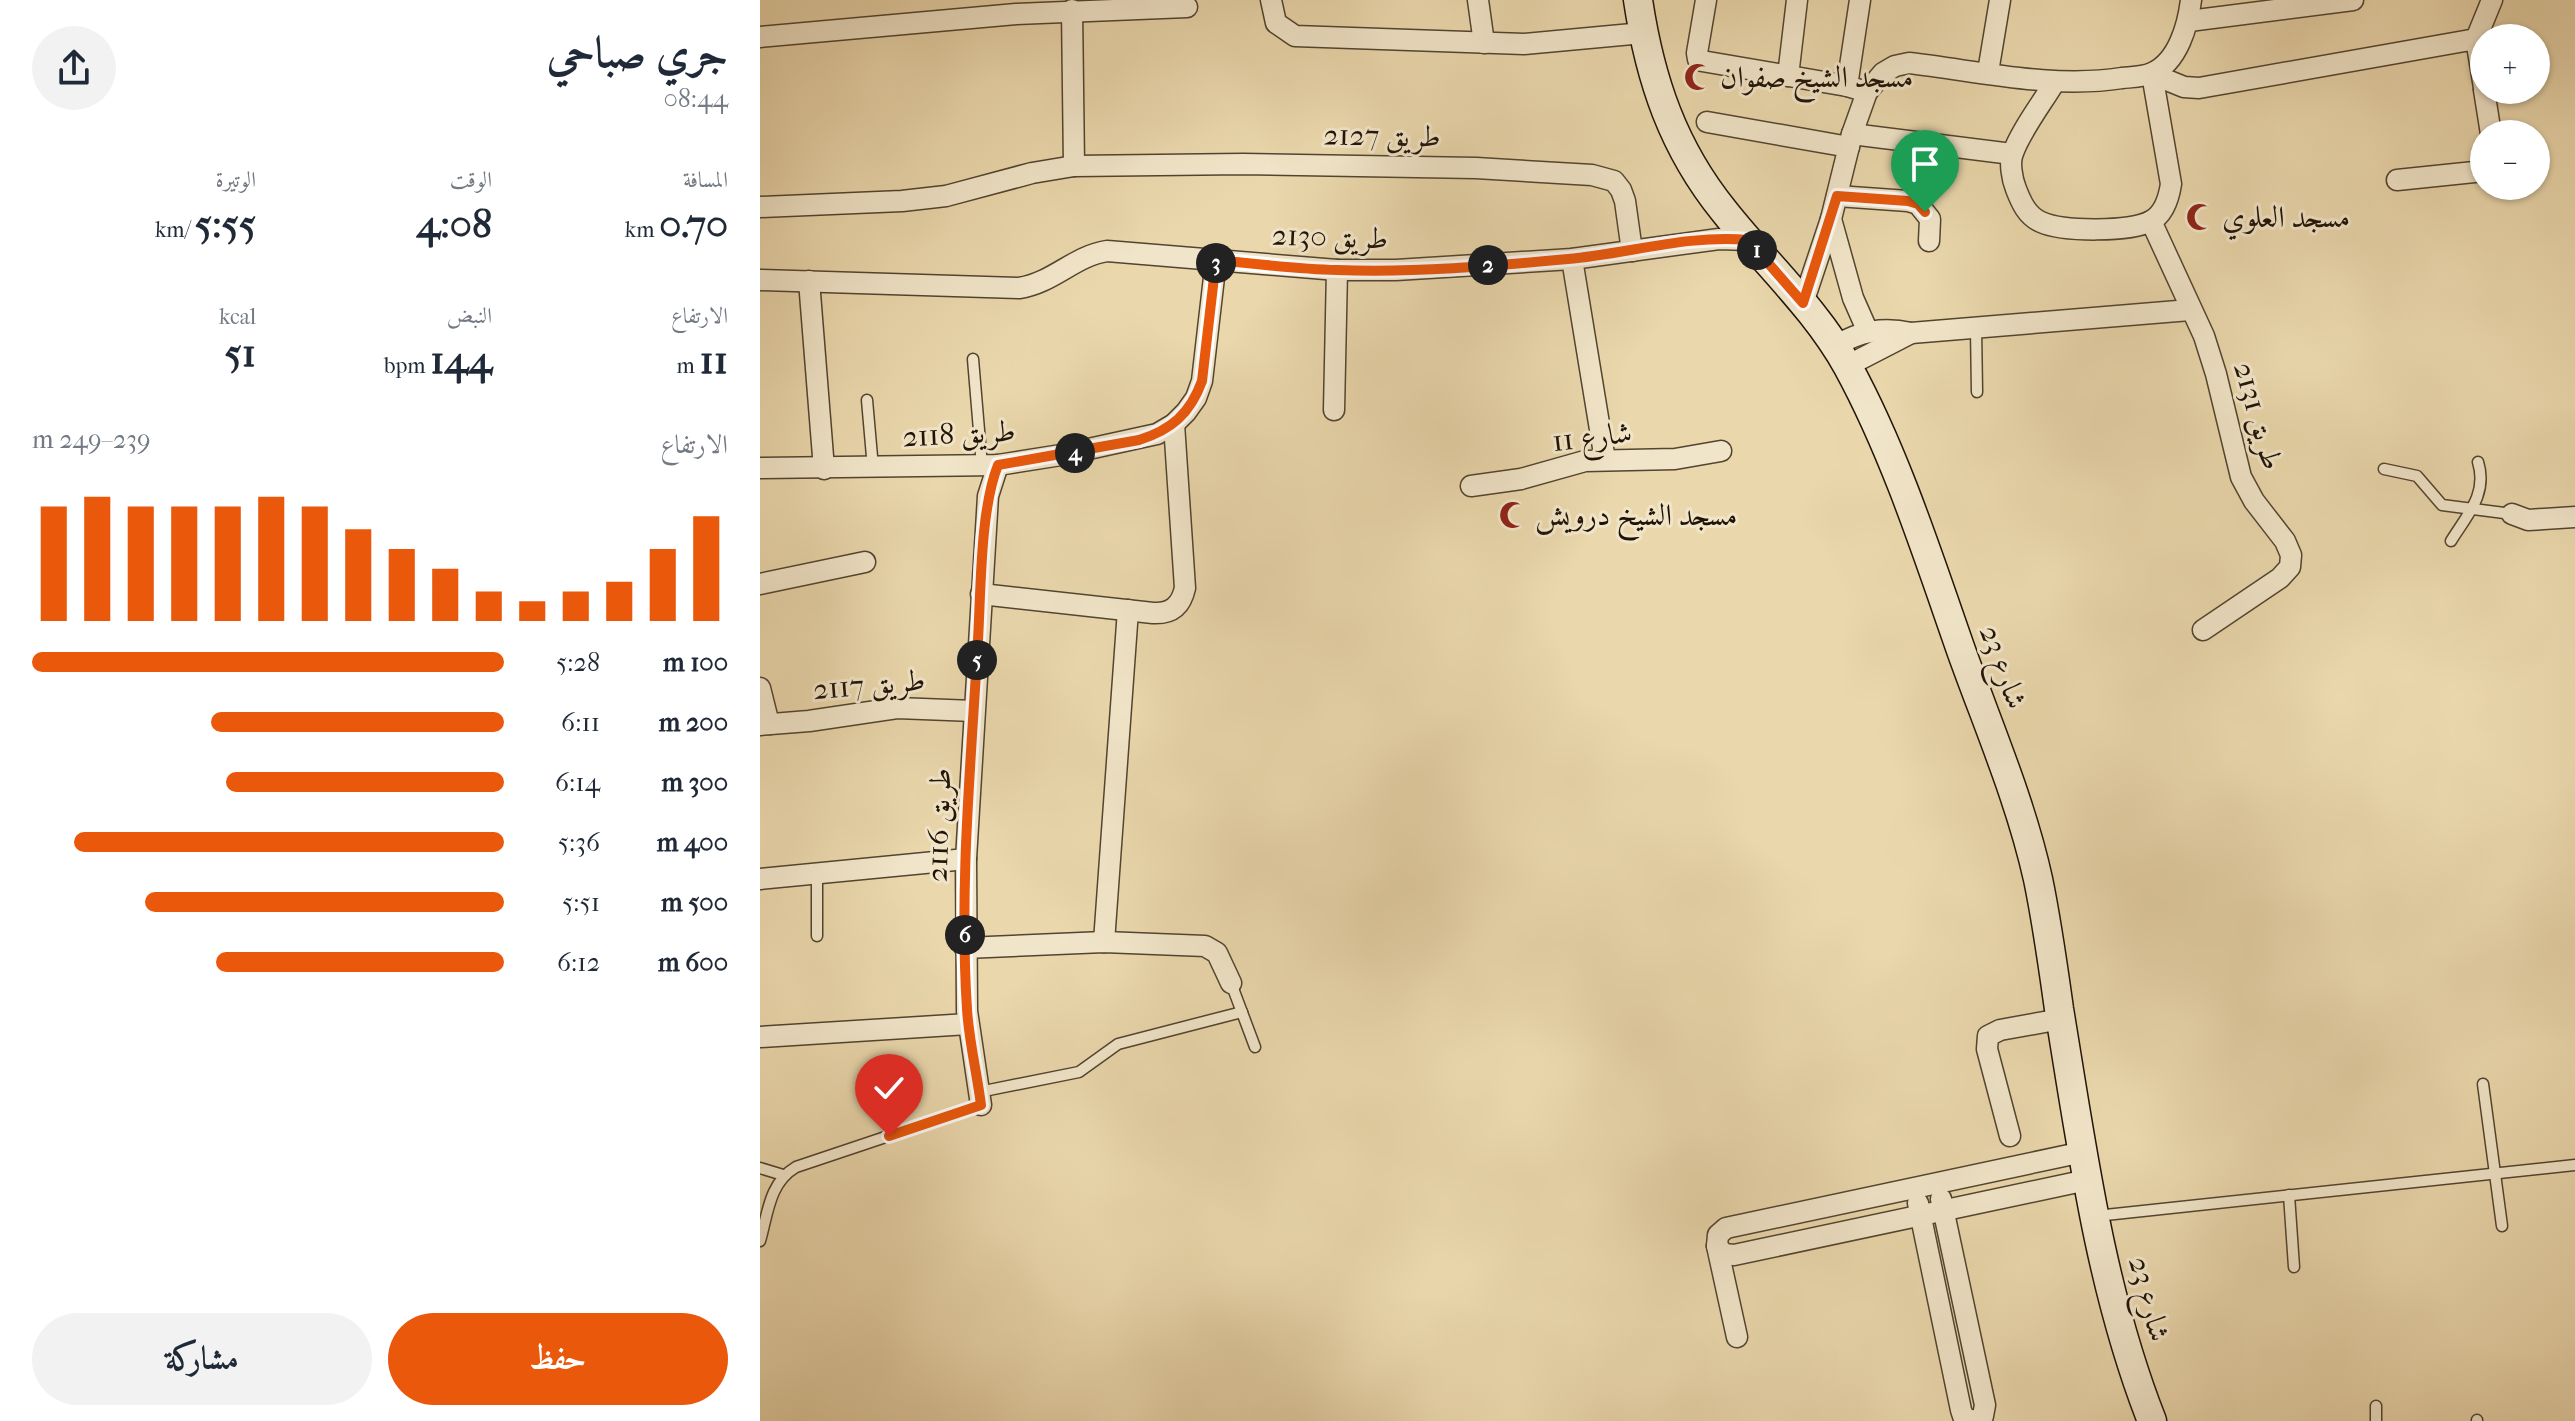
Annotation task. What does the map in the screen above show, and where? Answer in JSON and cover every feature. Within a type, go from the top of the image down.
[{"type":"street","points":[[1271,0],[1276,23],[1295,36],[1484,43],[1564,42],[1643,33]]},
{"type":"street","points":[[1478,0],[1484,43]]},
{"type":"street","name":"شارع 23","points":[[1638,0],[1658,94],[1670,124],[1697,173],[1724,211],[1803,303],[1841,356],[1866,402],[1923,545],[2027,834],[2039,882],[2103,1262],[2152,1421]]},
{"type":"street","points":[[1706,0],[1698,59],[1867,92]]},
{"type":"street","points":[[1788,76],[1797,0]]},
{"type":"street","points":[[1847,86],[1860,0]]},
{"type":"street","points":[[1988,72],[2000,0]]},
{"type":"street","points":[[2152,74],[2168,59],[2189,21],[2191,0]]},
{"type":"street","points":[[2189,21],[2353,0]]},
{"type":"street","points":[[2482,24],[2492,0]]},
{"type":"street","points":[[760,37],[1072,10],[1187,7]]},
{"type":"street","points":[[1072,10],[1074,166]]},
{"type":"street","points":[[1803,303],[1831,219],[1867,92],[1873,83],[1895,66],[1909,63],[2054,83],[2152,74],[2184,87],[2199,88],[2470,40]]},
{"type":"street","points":[[2054,83],[2012,154],[2013,181],[2022,205],[2039,222],[2063,228],[2104,230],[2151,221],[2163,209],[2171,184],[2152,74]]},
{"type":"street","points":[[1707,122],[1851,140],[2012,154]]},
{"type":"street","name":"طريق 2127","points":[[760,207],[946,196],[1032,173],[1074,166],[1359,165],[1604,176],[1614,181],[1621,190],[1632,251]]},
{"type":"street","points":[[2397,180],[2470,172]]},
{"type":"street","points":[[1837,196],[1918,204],[1930,219],[1929,241]]},
{"type":"street","points":[[1690,243],[1724,211]]},
{"type":"street","points":[[1831,219],[1853,298],[1868,332]]},
{"type":"street","name":"طريق 2131","points":[[2151,221],[2204,336],[2241,477],[2254,501],[2285,541],[2291,555],[2290,567],[2280,578],[2203,630]]},
{"type":"street","name":"طريق 2130","points":[[760,280],[1019,288],[1043,282],[1085,256],[1107,251],[1337,270],[1396,270],[1572,259],[1719,239],[1748,240]]},
{"type":"street","points":[[1572,259],[1605,460]]},
{"type":"street","name":"طريق 2118","points":[[760,468],[990,466],[1139,440],[1157,434],[1174,424],[1196,398],[1202,381],[1216,260]]},
{"type":"street","points":[[1334,410],[1337,270]]},
{"type":"street","points":[[809,281],[824,469]]},
{"type":"street","points":[[1841,356],[1911,333],[2190,310]]},
{"type":"street","points":[[1841,356],[1868,332],[1897,330],[1911,333]]},
{"type":"street","points":[[981,594],[1162,613],[1171,610],[1183,597],[1185,579],[1174,424]]},
{"type":"street","name":"شارع 11","points":[[1471,486],[1521,479],[1585,461],[1675,459],[1721,451]]},
{"type":"street","name":"طريق 2116","points":[[980,1099],[968,1024],[966,859],[990,466]]},
{"type":"street","points":[[2512,514],[2528,520],[2575,517]]},
{"type":"street","points":[[760,584],[865,562]]},
{"type":"street","points":[[1104,942],[1128,610]]},
{"type":"street","name":"طريق 2117","points":[[760,688],[764,725],[897,708],[974,711]]},
{"type":"street","points":[[760,879],[966,859]]},
{"type":"street","points":[[965,948],[1104,942],[1205,946],[1217,953],[1231,983]]},
{"type":"street","points":[[2010,1136],[1987,1049],[1988,1036],[2000,1030],[2061,1019]]},
{"type":"street","points":[[760,1037],[968,1024]]},
{"type":"street","points":[[1737,1337],[1717,1246],[1718,1235],[1726,1228],[2083,1152]]},
{"type":"street","points":[[1717,1246],[1719,1251],[1729,1256],[2087,1180]]},
{"type":"street","points":[[1915,1188],[1961,1410],[1963,1416],[1973,1421],[1983,1416],[1985,1411],[1938,1183]]},
{"type":"street","points":[[1799,1212],[1805,1240]]},
{"type":"street","points":[[1942,1316],[1965,1311]]},
{"type":"lane","points":[[1976,328],[1977,392]]},
{"type":"lane","points":[[973,359],[990,466]]},
{"type":"lane","points":[[867,400],[873,468]]},
{"type":"lane","points":[[2451,541],[2482,488],[2478,462]]},
{"type":"lane","points":[[2384,469],[2417,476],[2442,505],[2512,514]]},
{"type":"lane","points":[[817,873],[817,936]]},
{"type":"lane","points":[[1231,983],[1255,1047]]},
{"type":"lane","points":[[760,1241],[767,1208],[783,1175],[796,1167],[980,1099],[1079,1072],[1118,1044],[1242,1012]]},
{"type":"lane","points":[[2483,1084],[2502,1226]]},
{"type":"lane","points":[[2094,1216],[2575,1165]]},
{"type":"lane","points":[[760,1168],[783,1175]]},
{"type":"lane","points":[[2289,1195],[2294,1267]]},
{"type":"lane","points":[[2376,1406],[2376,1421]]},
{"type":"place","name":"مسجد الشيخ صفوان","points":[[1698,77]]},
{"type":"place","name":"مسجد العلوي","points":[[2200,217]]},
{"type":"place","name":"مسجد الشيخ درويش","points":[[1513,515]]},
{"type":"route","points":[[889,1136],[981,1105],[967,1011],[966,859],[990,485],[998,465],[1139,440],[1174,424],[1196,398],[1202,381],[1216,260],[1337,270],[1396,270],[1572,259],[1705,240],[1748,240],[1803,303],[1837,196],[1908,201],[1918,204],[1925,212]]}]
